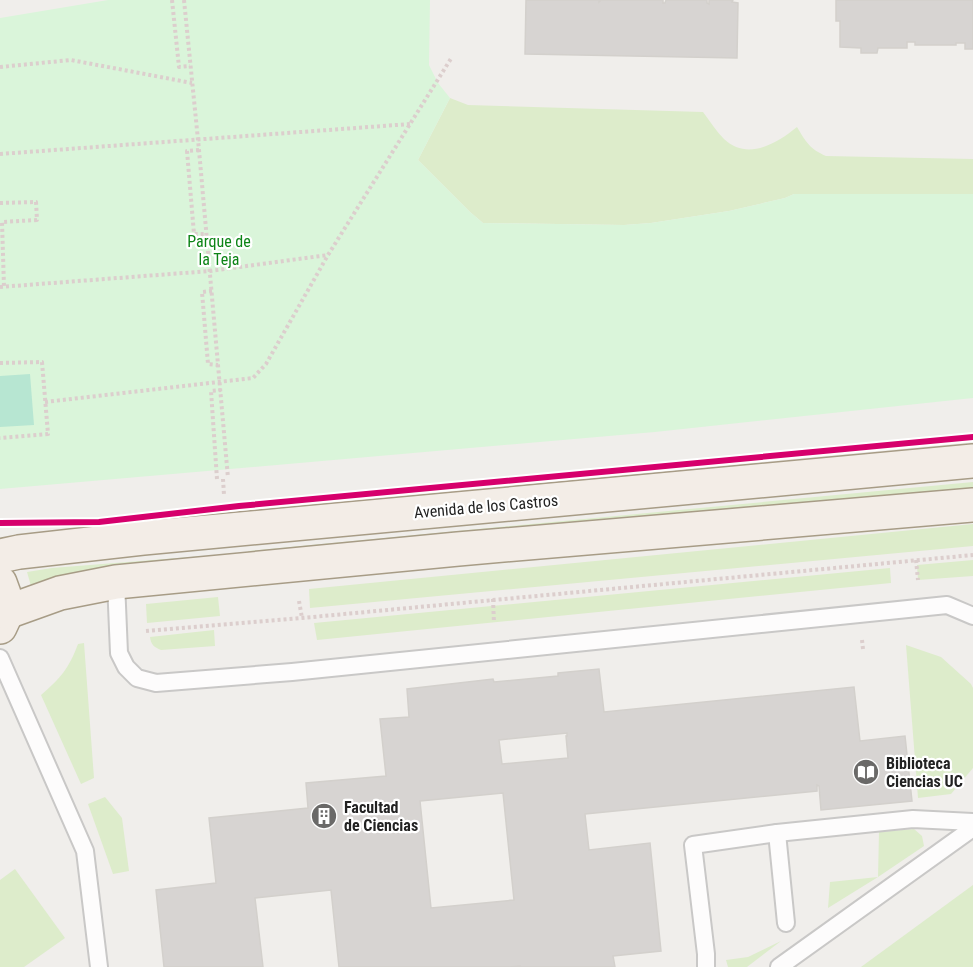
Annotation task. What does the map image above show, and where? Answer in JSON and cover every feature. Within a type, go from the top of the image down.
[{"type":"main road","name":"Avenida de los Castros","points":[[0,556],[131,539],[973,461]]},
{"type":"main road","points":[[2,607],[116,582],[482,547],[973,505]]},
{"type":"lane","points":[[116,582],[119,653],[126,667],[137,678],[156,683],[292,672],[921,607],[947,605],[973,616]]},
{"type":"lane","points":[[0,658],[85,851],[99,967]]},
{"type":"lane","points":[[706,967],[693,845],[777,833],[913,819],[973,822]]},
{"type":"lane","points":[[779,967],[973,828]]},
{"type":"lane","points":[[777,833],[786,923]]},
{"type":"path","points":[[172,0],[179,67],[190,66]]},
{"type":"path","points":[[184,0],[228,478]]},
{"type":"path","points":[[45,402],[253,378],[266,364],[328,255],[452,57]]},
{"type":"path","points":[[0,67],[71,60],[192,83]]},
{"type":"path","points":[[0,154],[410,124]]},
{"type":"path","points":[[199,150],[187,152],[194,234],[206,234]]},
{"type":"path","points":[[0,204],[36,202],[37,220],[1,222],[2,287],[210,271],[328,255]]},
{"type":"path","points":[[212,291],[202,292],[208,364],[218,364]]},
{"type":"path","points":[[0,363],[42,362],[48,434],[0,438]]},
{"type":"path","points":[[217,479],[211,392],[220,390]]},
{"type":"path","points":[[141,631],[284,620],[973,555]]},
{"type":"green space","name":"Parque de la Teja","points":[[108,0],[430,0],[429,65],[438,83],[450,98],[418,160],[483,223],[624,225],[651,223],[729,211],[794,194],[973,194],[973,398],[655,432],[0,489],[0,18]]},
{"type":"green space","points":[[450,98],[468,105],[703,112],[724,139],[742,149],[761,148],[771,144],[797,127],[816,151],[826,156],[973,159],[973,194],[794,194],[729,211],[651,223],[624,225],[483,223],[418,160]]},
{"type":"green space","points":[[30,374],[34,425],[0,427],[0,376]]},
{"type":"green space","points":[[973,482],[973,490],[250,559],[248,551]]},
{"type":"green space","points":[[973,524],[973,546],[310,608],[309,589]]},
{"type":"green space","points":[[203,556],[204,563],[31,586],[27,572],[52,568]]},
{"type":"green space","points":[[973,560],[973,576],[918,580],[917,565]]},
{"type":"green space","points":[[890,568],[891,583],[317,640],[314,623]]},
{"type":"green space","points":[[218,597],[220,616],[147,623],[146,604]]},
{"type":"green space","points":[[214,630],[215,646],[161,650],[153,645],[150,637]]},
{"type":"green space","points":[[84,643],[94,778],[81,784],[41,695],[64,672],[78,644]]},
{"type":"green space","points":[[906,645],[941,657],[973,688],[973,768],[951,794],[918,798]]},
{"type":"green space","points":[[105,797],[122,818],[129,871],[113,874],[88,804]]},
{"type":"green space","points":[[914,829],[922,836],[924,846],[878,877],[879,832]]},
{"type":"green space","points":[[15,869],[65,938],[24,967],[0,967],[0,880]]},
{"type":"green space","points":[[878,877],[828,908],[830,882]]},
{"type":"green space","points":[[973,885],[973,967],[861,967]]},
{"type":"green space","points":[[781,941],[747,967],[728,967],[726,960],[748,957]]},
{"type":"building","points":[[526,0],[599,0],[599,2],[601,0],[663,0],[665,3],[666,0],[707,0],[709,4],[709,0],[733,0],[732,2],[738,3],[737,58],[525,54]]},
{"type":"building","points":[[836,0],[973,0],[973,49],[965,49],[965,43],[915,45],[915,42],[907,42],[907,48],[878,48],[877,53],[861,53],[861,48],[840,47],[840,21],[836,21]]},
{"type":"building","name":"Facultad de Ciencias","points":[[599,669],[604,712],[854,687],[860,741],[905,736],[912,801],[821,810],[819,786],[817,785],[817,791],[585,814],[589,850],[650,843],[661,951],[613,956],[615,967],[339,967],[331,890],[255,898],[263,967],[164,967],[156,890],[216,883],[209,818],[308,808],[306,783],[386,776],[380,719],[409,717],[407,689],[493,679],[494,682],[558,676],[558,673]],"holes":[[[567,733],[568,758],[502,764],[499,740]],[[503,793],[514,900],[431,908],[420,801]]]},
{"type":"cycle path","points":[[0,523],[99,522],[239,506],[973,437]]},
{"type":"place","name":"Biblioteca Ciencias UC","points":[[866,772]]},
{"type":"place","name":"Facultad de Ciencias","points":[[324,816]]}]
